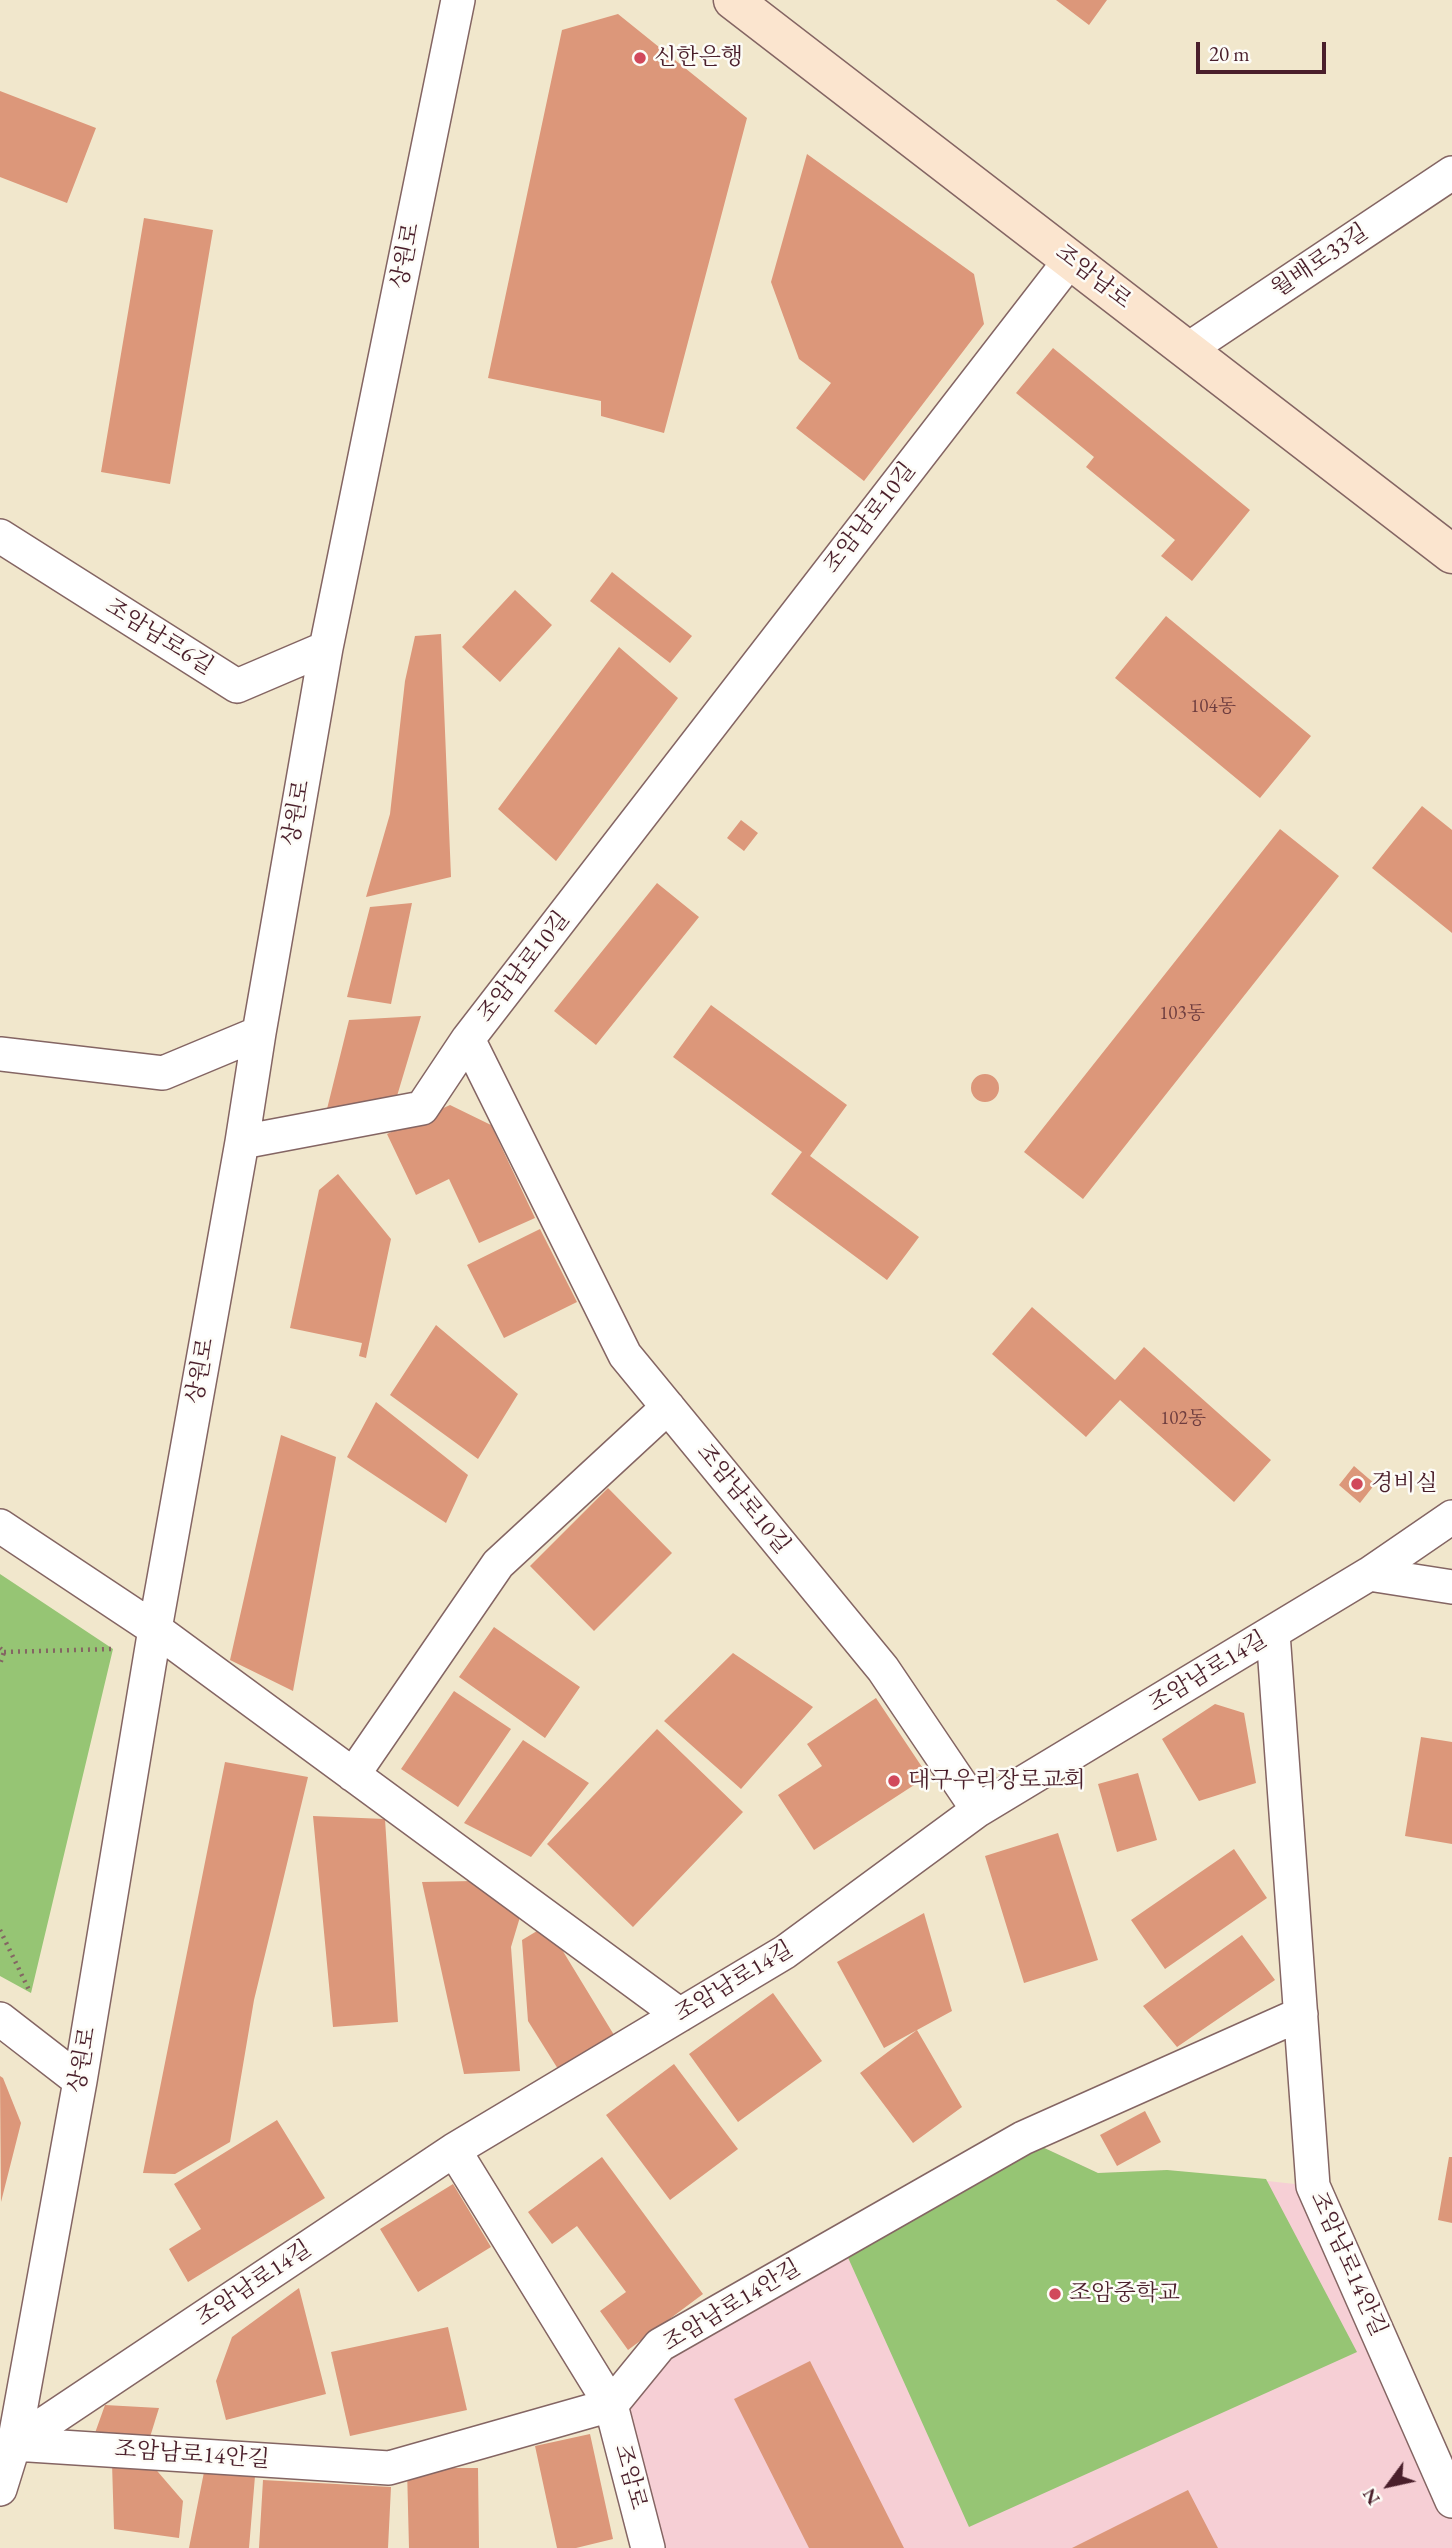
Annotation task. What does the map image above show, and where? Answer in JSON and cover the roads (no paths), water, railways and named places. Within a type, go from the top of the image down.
[{"type":"main road","name":"조암남로","points":[[733,0],[1452,554]]},
{"type":"street","name":"상원로","points":[[0,2489],[14,2444],[80,2081],[155,1629],[326,648],[458,0]]},
{"type":"street","name":"월배로33길","points":[[1187,350],[1452,173]]},
{"type":"street","name":"조암남로10길","points":[[978,1810],[883,1669],[625,1355],[468,1039],[1071,259]]},
{"type":"street","name":"조암남로6길","points":[[0,536],[237,685],[326,648]]},
{"type":"street","points":[[0,1054],[163,1073],[259,1033]]},
{"type":"street","points":[[242,1142],[422,1108],[468,1039]]},
{"type":"street","points":[[353,1775],[498,1564],[668,1407]]},
{"type":"street","name":"조암남로14길","points":[[14,2444],[454,2150],[785,1952],[978,1810],[1369,1574],[1452,1517]]},
{"type":"street","points":[[0,1525],[155,1629],[680,2015]]},
{"type":"street","points":[[1369,1574],[1452,1587]]},
{"type":"street","name":"조암남로14안길","points":[[1273,1633],[1313,2186],[1452,2501]]},
{"type":"street","name":"조암남로14안길","points":[[14,2444],[389,2468],[611,2405],[660,2345],[1011,2145],[1301,2014]]},
{"type":"street","points":[[0,2019],[80,2081]]},
{"type":"street","name":"조암로","points":[[454,2150],[611,2405],[648,2548]]},
{"type":"place","name":"신한은행","points":[[640,58]]},
{"type":"place","name":"경비실","points":[[1357,1484]]},
{"type":"place","name":"대구우리장로교회","points":[[894,1781]]},
{"type":"place","name":"조암중학교","points":[[1055,2294]]}]
